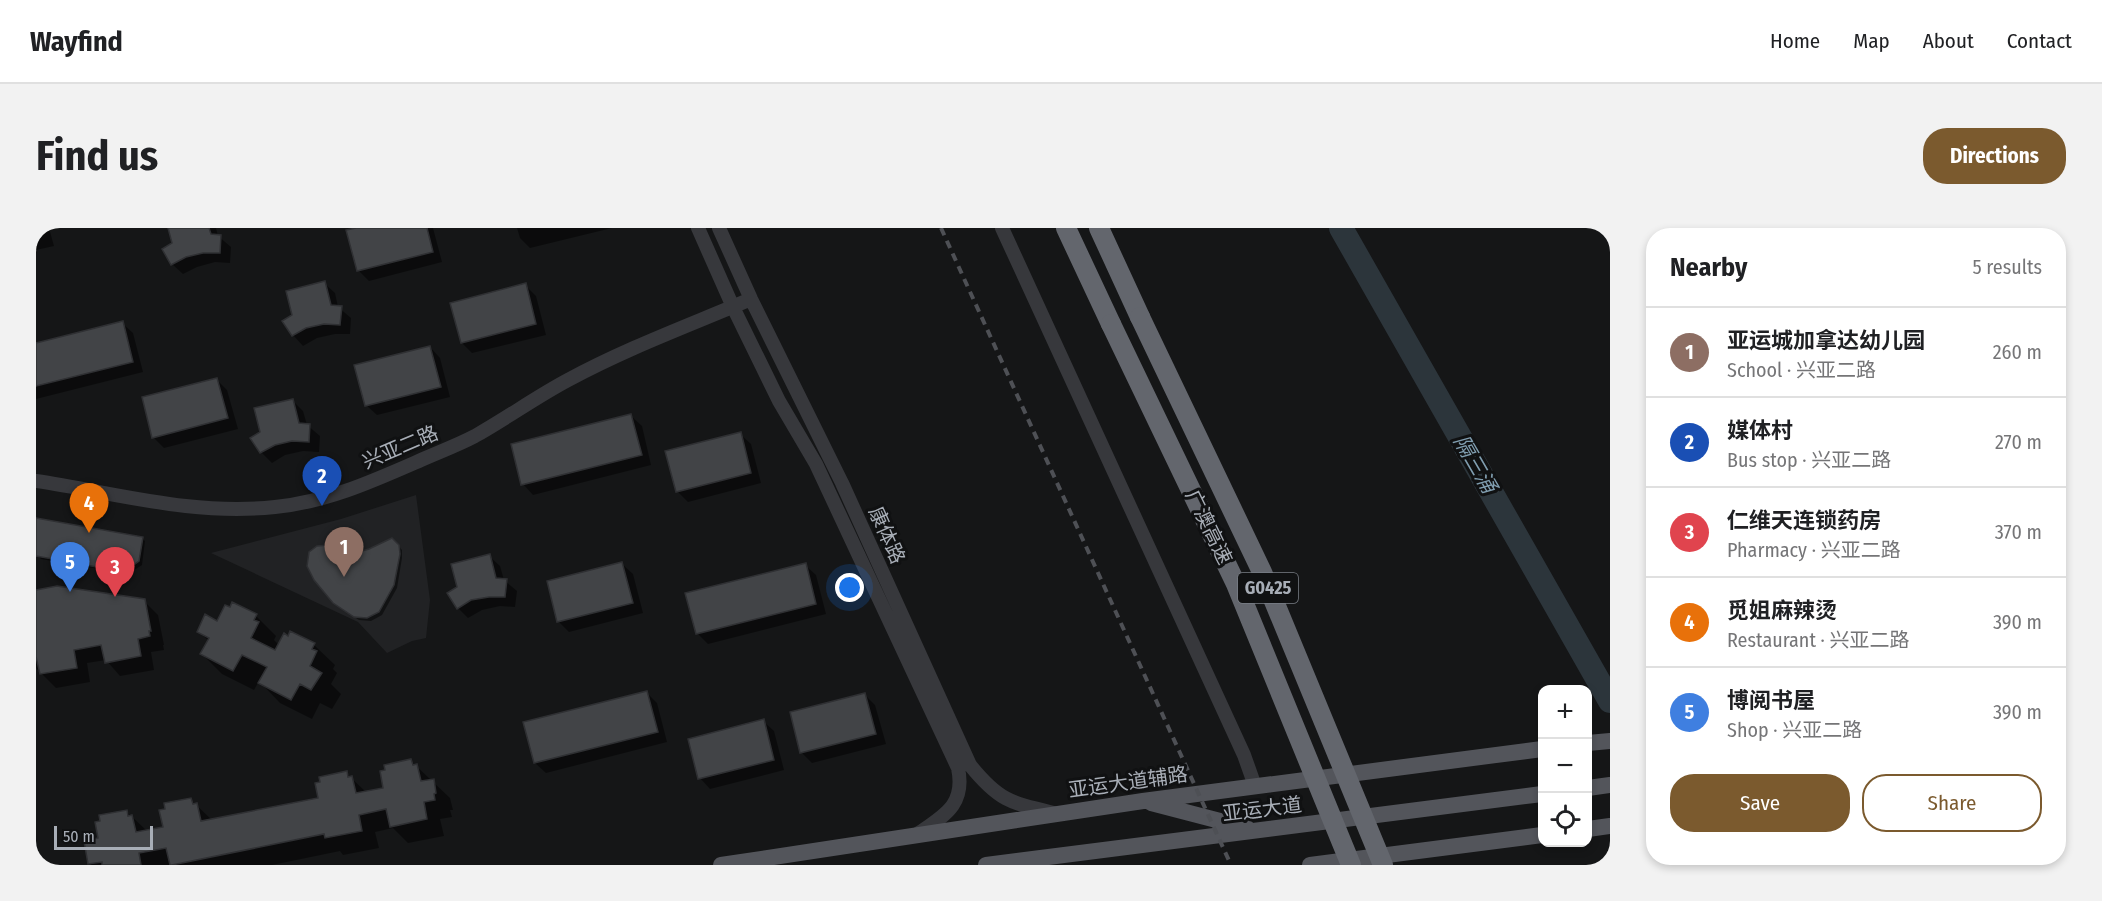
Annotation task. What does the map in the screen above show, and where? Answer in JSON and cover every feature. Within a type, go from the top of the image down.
[{"type":"highway","name":"广澳高速","points":[[1066,228],[1236,584],[1351,865]]},
{"type":"highway","name":"广澳高速","points":[[1099,228],[1262,572],[1383,865]]},
{"type":"main road","points":[[1592,743],[1610,741]]},
{"type":"main road","name":"亚运大道辅路","points":[[721,865],[1143,801],[1538,750]]},
{"type":"main road","name":"亚运大道","points":[[986,865],[1538,795]]},
{"type":"main road","points":[[1143,801],[1257,831]]},
{"type":"main road","points":[[1592,828],[1610,826]]},
{"type":"main road","points":[[1310,865],[1538,836]]},
{"type":"street","name":"康体路","points":[[698,228],[733,307],[779,401],[816,464],[958,768],[962,785],[957,799],[940,818],[912,837]]},
{"type":"street","name":"康体路","points":[[719,228],[842,483],[970,765],[987,786],[999,796],[1022,806],[1059,814]]},
{"type":"street","points":[[1002,228],[1244,755],[1255,786]]},
{"type":"street","name":"兴亚二路","points":[[36,481],[159,504],[199,508],[240,510],[275,507],[325,498],[373,481],[473,437],[568,380],[652,339],[752,299]]},
{"type":"shaded area","points":[[416,495],[430,600],[426,638],[412,641],[387,653],[358,622],[211,553],[341,519]]},
{"type":"building","points":[[168,228],[209,228],[211,234],[221,235],[220,253],[203,253],[186,257],[171,265],[162,249],[172,243]]},
{"type":"building","points":[[427,228],[433,252],[357,271],[346,230]]},
{"type":"building","points":[[325,281],[331,305],[342,306],[340,325],[324,324],[306,328],[292,336],[282,321],[292,315],[286,291]]},
{"type":"building","points":[[526,283],[536,324],[461,343],[450,303]]},
{"type":"building","points":[[123,321],[133,362],[36,386],[36,343]]},
{"type":"building","points":[[430,346],[441,387],[365,406],[354,365]]},
{"type":"building","points":[[217,378],[228,418],[152,438],[142,397]]},
{"type":"building","points":[[293,399],[299,423],[310,424],[309,442],[292,441],[275,445],[260,453],[250,438],[260,432],[254,408]]},
{"type":"building","points":[[631,414],[642,455],[521,485],[511,444]]},
{"type":"building","points":[[741,432],[751,473],[676,492],[665,451]]},
{"type":"building","points":[[36,518],[143,537],[139,561],[124,572],[36,556]]},
{"type":"building","points":[[392,538],[399,545],[400,554],[394,585],[379,612],[367,618],[354,617],[333,603],[314,580],[307,566],[309,552],[317,546],[329,545],[358,552]]},
{"type":"building","points":[[490,554],[496,578],[507,579],[505,597],[471,600],[457,609],[447,593],[457,587],[451,564]]},
{"type":"building","points":[[622,562],[633,603],[557,622],[547,581]]},
{"type":"building","points":[[806,563],[816,604],[696,634],[685,593]]},
{"type":"building","points":[[57,586],[145,599],[151,631],[149,631],[150,636],[138,639],[141,656],[105,663],[101,645],[74,650],[77,668],[40,674],[36,657],[36,590]]},
{"type":"building","points":[[232,602],[257,614],[254,620],[259,622],[251,638],[275,650],[284,633],[288,636],[290,631],[315,643],[312,649],[317,651],[310,666],[322,673],[311,690],[300,684],[291,700],[258,683],[267,667],[242,655],[233,671],[200,654],[209,638],[197,632],[205,614],[217,621],[225,605],[230,607]]},
{"type":"building","points":[[647,691],[658,732],[534,763],[523,722]]},
{"type":"building","points":[[865,693],[876,734],[800,753],[790,712]]},
{"type":"building","points":[[764,719],[774,760],[698,779],[688,739]]},
{"type":"building","points":[[411,759],[413,765],[417,764],[421,781],[434,779],[435,800],[424,802],[427,819],[390,827],[386,809],[359,815],[362,831],[325,838],[324,834],[172,865],[170,865],[166,848],[139,853],[141,865],[102,865],[102,862],[88,864],[84,841],[98,838],[95,822],[100,821],[99,815],[127,810],[128,816],[132,815],[136,832],[163,827],[159,810],[165,809],[164,803],[191,798],[193,804],[197,803],[201,821],[318,798],[315,783],[320,782],[319,777],[347,771],[348,777],[352,776],[356,793],[383,788],[380,771],[385,770],[384,765]]},
{"type":"waterway","name":"隔三涌","points":[[1341,228],[1610,701]]},
{"type":"railway","points":[[941,228],[1231,865]]},
{"type":"place","name":"媒体村","points":[[322,506]]},
{"type":"place","name":"觅姐麻辣烫","points":[[89,533]]},
{"type":"place","name":"亚运城加拿达幼儿园","points":[[344,577]]},
{"type":"place","name":"博阅书屋","points":[[70,592]]},
{"type":"place","name":"仁维天连锁药房","points":[[115,597]]}]
